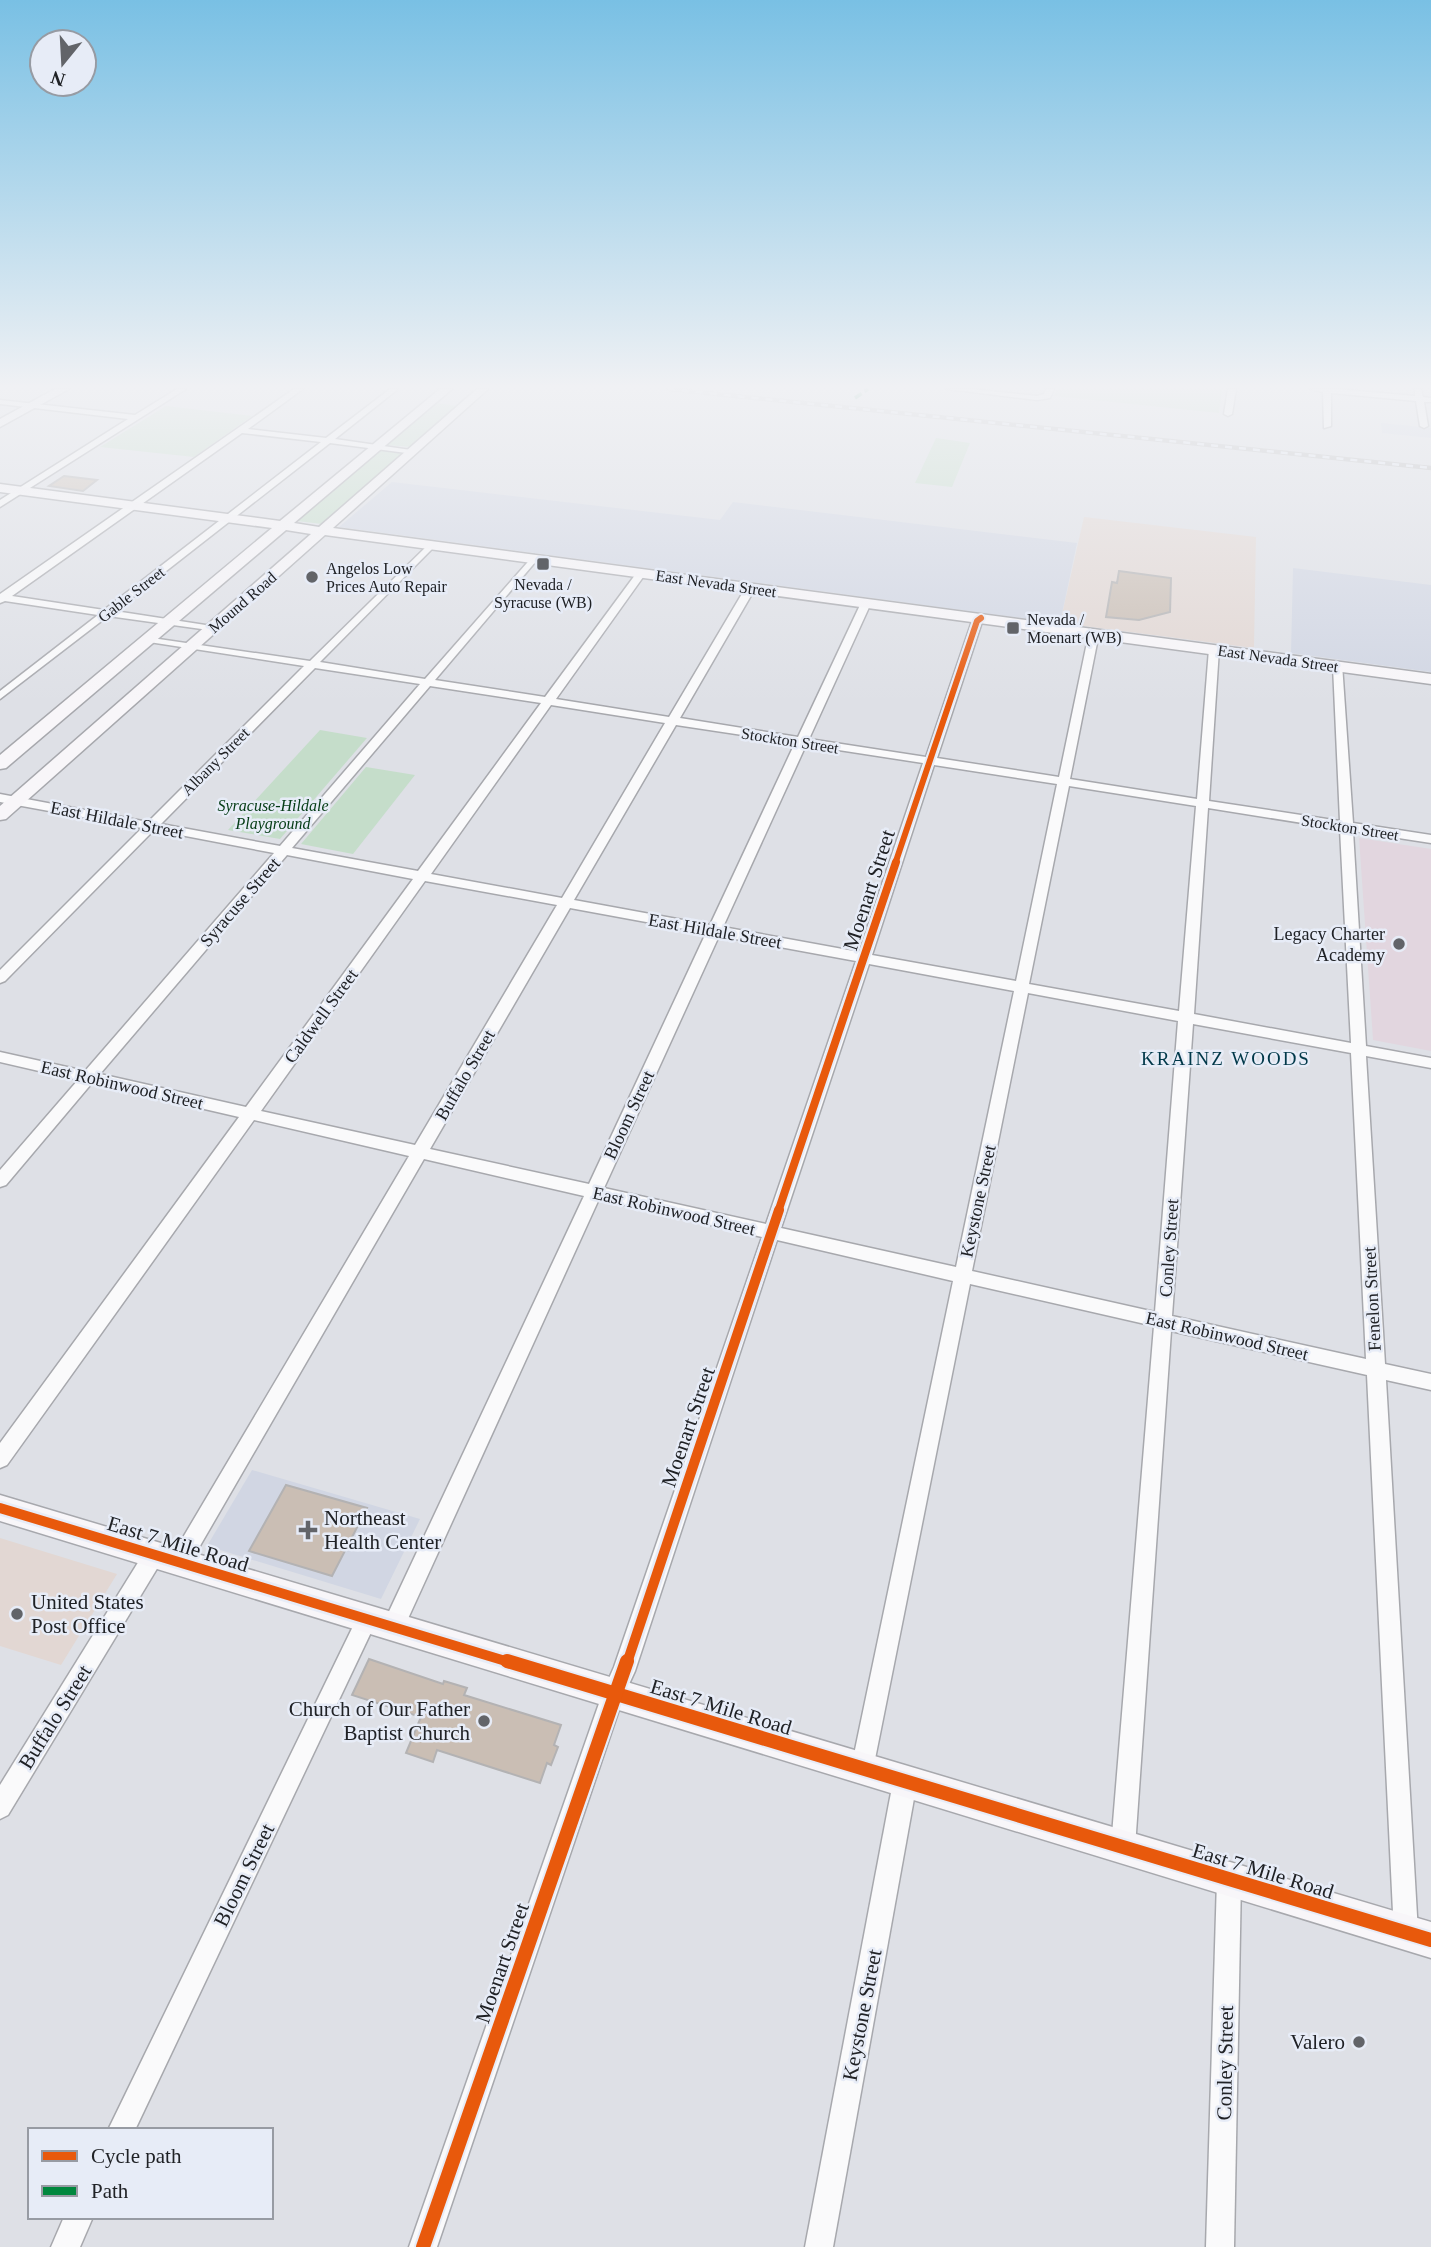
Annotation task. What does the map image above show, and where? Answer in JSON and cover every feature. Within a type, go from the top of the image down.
[{"type":"street","points":[[0,504],[16,494]]},
{"type":"street","name":"East Nevada Street","points":[[44,494],[1431,678]]},
{"type":"street","points":[[1,598],[150,494]]},
{"type":"street","name":"Gable Street","points":[[0,696],[259,494]]},
{"type":"street","name":"Mound Road","points":[[0,764],[323,494]]},
{"type":"street","name":"Mound Road","points":[[0,815],[8,800],[212,629],[365,494]]},
{"type":"street","name":"Albany Street","points":[[0,978],[431,545]]},
{"type":"street","name":"Syracuse Street","points":[[0,1181],[534,558]]},
{"type":"street","name":"Caldwell Street","points":[[0,1459],[641,573]]},
{"type":"street","name":"Buffalo Street","points":[[0,1807],[167,1559],[419,1153],[751,587]]},
{"type":"street","points":[[1,598],[212,629]]},
{"type":"street","name":"Bloom Street","points":[[122,2128],[380,1623],[593,1192],[866,603]]},
{"type":"street","name":"Moenart Street","points":[[423,2247],[614,1692],[624,1671],[977,621],[981,618]]},
{"type":"street","name":"Keystone Street","points":[[862,1769],[1094,633]]},
{"type":"street","name":"Stockton Street","points":[[149,639],[1431,839]]},
{"type":"street","name":"Conley Street","points":[[1123,1847],[1214,649]]},
{"type":"street","name":"Fenelon Street","points":[[1338,666],[1375,1370],[1418,1937]]},
{"type":"street","name":"East Hildale Street","points":[[8,800],[1431,1063]]},
{"type":"street","name":"East Robinwood Street","points":[[0,1057],[1431,1382]]},
{"type":"street","name":"East 7 Mile Road","points":[[0,1508],[1418,1937]]},
{"type":"street","name":"Keystone Street","points":[[819,2247],[905,1783]]},
{"type":"street","name":"Conley Street","points":[[1220,2247],[1229,1880]]},
{"type":"street","points":[[65,2247],[78,2219]]},
{"type":"shaded area","points":[[378,494],[494,494],[720,520],[733,502],[1077,543],[1060,623],[339,527]]},
{"type":"shaded area","points":[[1084,517],[1256,537],[1254,648],[1060,623]]},
{"type":"shaded area","points":[[1293,568],[1431,585],[1431,672],[1291,653]]},
{"type":"shaded area","name":"Legacy Charter Academy","points":[[1359,838],[1431,849],[1431,1051],[1373,1040]]},
{"type":"shaded area","points":[[252,1470],[420,1519],[381,1599],[207,1546]]},
{"type":"shaded area","points":[[0,1538],[117,1574],[61,1665],[0,1646]]},
{"type":"green space","points":[[329,494],[356,494],[322,524],[297,521]]},
{"type":"green space","name":"Syracuse-Hildale Playground","points":[[320,730],[367,738],[280,839],[228,830]]},
{"type":"green space","name":"Syracuse-Hildale Playground","points":[[366,767],[415,775],[353,854],[301,844]]},
{"type":"building","points":[[1119,571],[1171,578],[1170,612],[1139,620],[1106,617],[1112,582],[1117,583]]},
{"type":"building","name":"Northeast Health Center","points":[[286,1485],[367,1508],[332,1576],[249,1551]]},
{"type":"building","name":"Church of Our Father Baptist Church","points":[[369,1659],[443,1684],[444,1681],[467,1688],[464,1695],[561,1725],[554,1745],[558,1747],[551,1765],[547,1763],[540,1783],[437,1750],[433,1762],[406,1753],[421,1717],[352,1695]]},
{"type":"cycle path","points":[[423,2247],[614,1692],[624,1671],[977,621],[981,618]]},
{"type":"cycle path","points":[[0,1508],[1431,1940]]},
{"type":"place","name":"Nevada / Syracuse (WB)","points":[[543,564]]},
{"type":"place","name":"Angelos Low Prices Auto Repair","points":[[312,577]]},
{"type":"place","name":"Nevada / Moenart (WB)","points":[[1013,628]]},
{"type":"place","name":"Legacy Charter Academy","points":[[1399,944]]},
{"type":"place","name":"Northeast Health Center","points":[[308,1530]]},
{"type":"place","name":"United States Post Office","points":[[17,1614]]},
{"type":"place","name":"Church of Our Father Baptist Church","points":[[484,1721]]},
{"type":"place","name":"Valero","points":[[1359,2042]]},
{"type":"district","name":"KRAINZ WOODS","points":[[1226,1058]]}]
